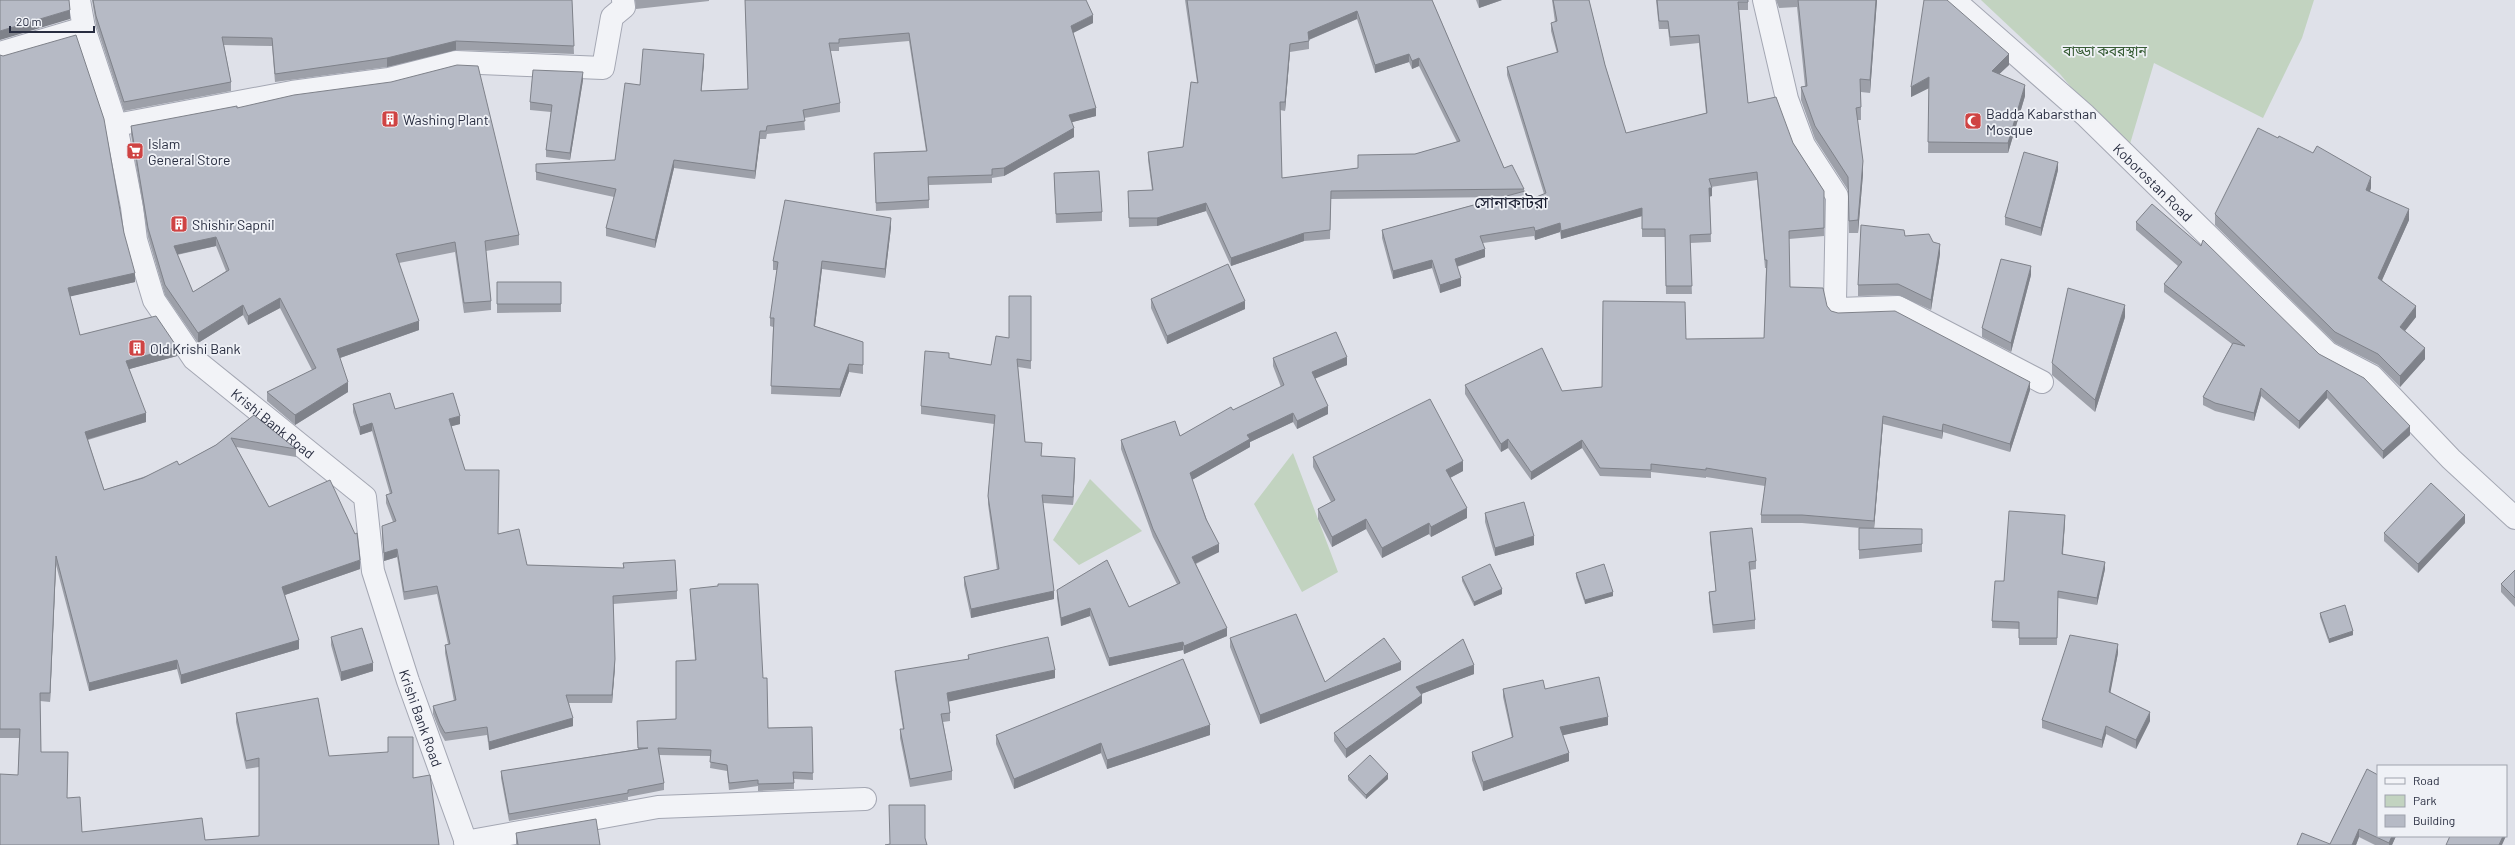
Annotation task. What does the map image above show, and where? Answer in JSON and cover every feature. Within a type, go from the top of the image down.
[{"type":"street","name":"Krishi Bank Road","points":[[79,0],[84,28],[116,124],[132,207],[136,240],[154,300],[194,359],[366,497],[373,571],[408,681],[466,844]]},
{"type":"street","points":[[116,124],[292,92],[389,79],[456,62],[603,68],[612,17],[624,7],[622,0]]},
{"type":"street","points":[[1764,0],[1787,100],[1804,145],[1837,196],[1835,302],[1838,309],[1898,307],[2042,382]]},
{"type":"street","name":"Koborostan Road","points":[[1954,0],[2085,115],[2328,353],[2372,376],[2451,458],[2515,518]]},
{"type":"street","points":[[0,52],[84,28]]},
{"type":"street","points":[[466,844],[658,807],[865,800]]},
{"type":"green space","name":"বাড্ডা কবরস্থান","points":[[1981,0],[2314,0],[2302,38],[2263,118],[2154,63],[2127,154],[2060,74]]},
{"type":"green space","points":[[1293,453],[1338,572],[1302,592],[1254,504]]},
{"type":"green space","points":[[1090,479],[1142,531],[1079,565],[1053,540]]},
{"type":"building","points":[[0,0],[69,0],[70,10],[0,31]]},
{"type":"building","points":[[93,0],[572,0],[574,46],[456,41],[387,58],[275,74],[272,38],[222,37],[231,82],[124,102],[96,16]]},
{"type":"building","points":[[745,0],[1086,0],[1093,15],[1071,26],[1096,108],[1069,115],[1074,128],[1004,168],[992,169],[992,175],[928,177],[929,200],[876,203],[874,153],[927,151],[909,33],[839,39],[839,43],[829,43],[840,103],[803,110],[805,121],[767,126],[766,131],[760,131],[755,171],[674,160],[655,240],[606,228],[616,189],[536,172],[536,164],[615,160],[625,83],[640,85],[643,49],[704,54],[701,91],[748,89]]},
{"type":"building","points":[[1187,0],[1432,0],[1504,168],[1512,165],[1524,189],[1331,191],[1330,230],[1304,233],[1231,258],[1206,203],[1157,218],[1129,218],[1128,191],[1153,190],[1148,152],[1183,147],[1191,82],[1198,83]],"holes":[[[1357,11],[1375,65],[1409,54],[1412,61],[1419,58],[1460,141],[1415,154],[1358,155],[1358,168],[1282,178],[1280,102],[1285,102],[1290,44],[1309,41],[1308,32]]]},
{"type":"building","points":[[1553,0],[1589,0],[1605,65],[1626,133],[1707,113],[1699,35],[1670,37],[1668,21],[1659,21],[1657,0],[1748,0],[1748,2],[1738,2],[1748,103],[1776,97],[1793,143],[1824,191],[1824,228],[1789,231],[1790,287],[1823,288],[1827,306],[1831,311],[1838,313],[1895,311],[2030,382],[2010,444],[1943,424],[1942,431],[1883,416],[1874,521],[1802,515],[1761,515],[1766,478],[1706,468],[1706,470],[1651,464],[1651,470],[1600,468],[1582,440],[1531,472],[1508,439],[1501,444],[1465,385],[1542,348],[1562,391],[1602,387],[1603,301],[1685,302],[1686,339],[1764,338],[1767,260],[1765,260],[1757,172],[1709,179],[1712,188],[1709,188],[1711,234],[1690,235],[1692,286],[1666,286],[1665,229],[1642,229],[1642,208],[1561,231],[1560,223],[1535,231],[1534,227],[1480,236],[1485,249],[1455,259],[1461,278],[1440,285],[1432,260],[1393,271],[1382,230],[1525,191],[1529,200],[1546,193],[1507,67],[1558,52],[1551,23],[1557,21]]},
{"type":"building","points":[[1798,0],[1876,0],[1870,80],[1860,79],[1861,107],[1856,108],[1863,161],[1858,220],[1849,221],[1848,177],[1815,126],[1801,87],[1807,86]]},
{"type":"building","points":[[1924,0],[1947,0],[2009,54],[1992,71],[2025,85],[2008,143],[1928,142],[1929,77],[1911,87]]},
{"type":"building","points":[[76,35],[104,119],[124,233],[135,273],[68,288],[80,335],[156,316],[177,347],[126,361],[146,413],[85,432],[104,490],[143,478],[177,461],[179,465],[216,445],[254,415],[296,449],[231,438],[269,507],[330,480],[355,534],[357,533],[360,560],[282,587],[299,640],[181,675],[177,660],[89,683],[56,556],[50,693],[40,693],[41,752],[68,752],[67,798],[80,797],[82,832],[202,818],[205,840],[259,836],[259,758],[246,761],[236,713],[318,698],[329,756],[388,752],[388,737],[413,737],[413,778],[430,775],[439,845],[0,845],[0,774],[18,775],[20,729],[0,729],[0,55],[3,56]]},
{"type":"building","points":[[457,65],[478,66],[519,235],[485,241],[491,301],[464,303],[455,242],[396,254],[419,321],[337,349],[348,382],[295,415],[267,392],[316,368],[280,298],[248,316],[243,305],[198,333],[165,285],[148,228],[131,126],[237,106],[237,108],[294,95],[391,82]],"holes":[[[216,237],[229,270],[193,292],[174,246]]]},
{"type":"building","points":[[533,70],[583,72],[570,153],[546,150],[552,105],[530,102]]},
{"type":"building","points":[[2258,128],[2278,138],[2279,136],[2313,153],[2317,146],[2371,177],[2366,190],[2409,209],[2378,278],[2416,306],[2400,327],[2425,348],[2400,376],[2378,354],[2335,332],[2215,214]]},
{"type":"building","points":[[2024,152],[2058,162],[2041,228],[2005,217]]},
{"type":"building","points":[[1099,171],[1102,212],[1056,214],[1054,173]]},
{"type":"building","points":[[785,200],[891,218],[885,269],[822,261],[814,326],[863,342],[863,365],[849,364],[840,389],[771,386],[774,318],[770,318],[778,262],[773,261]]},
{"type":"building","points":[[2152,204],[2201,246],[2203,240],[2319,354],[2364,378],[2410,426],[2383,451],[2327,390],[2299,421],[2261,388],[2254,413],[2215,403],[2203,397],[2233,343],[2245,346],[2164,284],[2182,262],[2136,222]]},
{"type":"building","points":[[1861,225],[1904,230],[1905,236],[1929,234],[1933,242],[1940,244],[1931,300],[1898,284],[1858,285]]},
{"type":"building","points":[[2001,259],[2031,266],[2011,343],[1982,328]]},
{"type":"building","points":[[1228,264],[1245,301],[1167,336],[1151,299]]},
{"type":"building","points":[[497,282],[561,282],[561,304],[497,304]]},
{"type":"building","points":[[2068,288],[2125,305],[2095,400],[2052,363]]},
{"type":"building","points":[[1009,296],[1031,296],[1031,361],[1017,359],[1025,442],[1042,443],[1041,456],[1075,458],[1073,497],[1042,495],[1054,591],[971,609],[964,577],[999,569],[988,496],[995,415],[921,406],[925,351],[949,353],[949,358],[991,365],[996,336],[1009,338]]},
{"type":"building","points":[[1336,332],[1347,357],[1312,372],[1328,406],[1297,421],[1293,413],[1247,435],[1250,439],[1190,473],[1206,519],[1219,544],[1192,557],[1227,628],[1184,646],[1183,642],[1109,658],[1090,608],[1061,618],[1057,590],[1107,560],[1129,607],[1180,583],[1153,529],[1121,440],[1175,421],[1180,436],[1231,407],[1233,410],[1284,385],[1273,358]]},
{"type":"building","points":[[390,393],[395,409],[453,393],[460,416],[449,419],[465,470],[499,470],[498,534],[519,529],[527,565],[624,568],[623,563],[675,560],[677,591],[613,596],[615,659],[612,695],[566,695],[573,718],[489,742],[487,727],[445,733],[433,706],[456,700],[445,645],[450,644],[437,586],[404,592],[397,549],[384,553],[382,526],[396,521],[386,495],[392,493],[372,423],[360,427],[353,404]]},
{"type":"building","points":[[1430,399],[1463,461],[1446,470],[1467,508],[1431,527],[1429,523],[1382,548],[1366,519],[1332,537],[1318,509],[1335,500],[1313,457]]},
{"type":"building","points":[[2431,483],[2465,515],[2418,564],[2384,533]]},
{"type":"building","points":[[1524,502],[1534,536],[1495,548],[1485,513]]},
{"type":"building","points":[[2009,511],[2065,515],[2062,554],[2105,562],[2097,598],[2058,591],[2057,638],[2019,638],[2019,622],[1992,621],[1995,581],[2004,581]]},
{"type":"building","points":[[1752,528],[1756,561],[1749,562],[1755,620],[1713,625],[1709,592],[1716,591],[1710,532]]},
{"type":"building","points":[[1859,528],[1922,529],[1922,544],[1859,550]]},
{"type":"building","points":[[1490,564],[1502,589],[1474,602],[1462,577]]},
{"type":"building","points":[[1604,564],[1613,592],[1585,600],[1576,573]]},
{"type":"building","points":[[2515,570],[2515,598],[2501,584]]},
{"type":"building","points":[[718,584],[758,584],[763,678],[767,678],[768,728],[812,727],[813,773],[793,772],[794,783],[758,784],[758,780],[729,783],[727,765],[710,762],[711,750],[658,748],[664,783],[628,790],[628,793],[509,814],[501,771],[648,748],[638,748],[637,721],[676,719],[676,661],[696,660],[690,589],[718,586]]},
{"type":"building","points":[[2345,605],[2353,631],[2329,639],[2320,613]]},
{"type":"building","points":[[1296,614],[1325,682],[1384,638],[1401,662],[1260,715],[1230,638]]},
{"type":"building","points":[[362,628],[373,663],[341,672],[331,637]]},
{"type":"building","points":[[2070,635],[2118,644],[2109,692],[2150,712],[2136,740],[2106,726],[2102,740],[2042,720]]},
{"type":"building","points":[[1048,637],[1055,670],[947,693],[950,713],[941,714],[952,771],[910,779],[900,729],[904,729],[895,671],[969,659],[968,655]]},
{"type":"building","points":[[1463,639],[1474,665],[1416,687],[1422,695],[1346,749],[1334,733]]},
{"type":"building","points":[[1183,659],[1210,725],[1107,760],[1101,743],[1014,779],[996,735]]},
{"type":"building","points":[[1599,677],[1608,717],[1560,727],[1569,753],[1483,782],[1472,752],[1513,737],[1503,689],[1543,680],[1545,689]]},
{"type":"building","points":[[1370,755],[1388,774],[1366,795],[1348,776]]},
{"type":"building","points":[[2367,769],[2377,774],[2377,837],[2392,837],[2389,843],[2359,829],[2352,845],[2297,845],[2302,833],[2330,844]]},
{"type":"building","points":[[889,805],[925,805],[925,838],[927,845],[885,845],[890,844]]},
{"type":"building","points":[[596,819],[600,845],[518,845],[516,833]]},
{"type":"building","points":[[2450,837],[2503,837],[2499,845],[2446,845]]},
{"type":"place","name":"Washing Plant","points":[[390,119]]},
{"type":"place","name":"Badda Kabarsthan Mosque","points":[[1973,121]]},
{"type":"place","name":"Islam General Store","points":[[135,151]]},
{"type":"place","name":"Shishir Sapnil","points":[[179,224]]},
{"type":"place","name":"Old Krishi Bank","points":[[137,348]]},
{"type":"district","name":"সোনাকাটরা","points":[[1511,201]]}]
